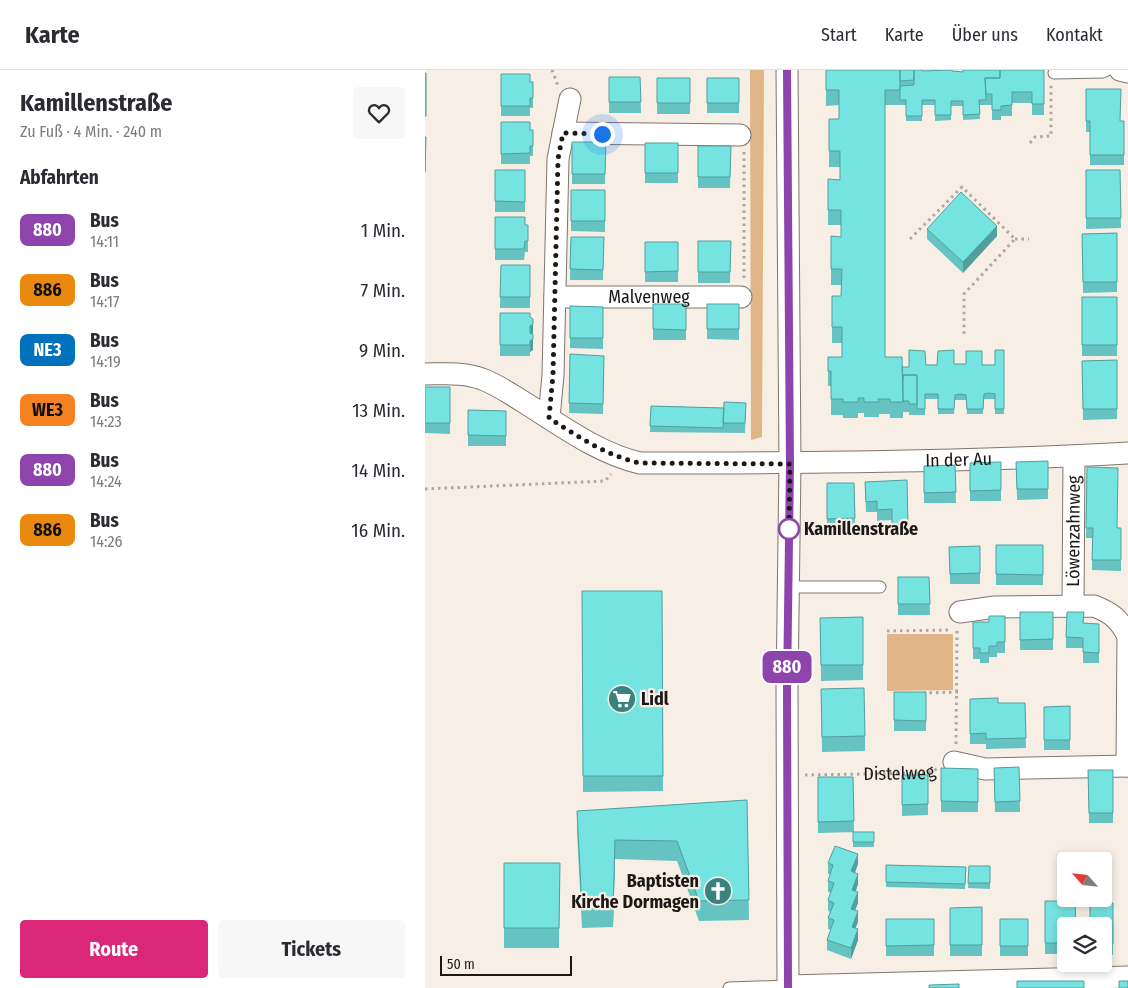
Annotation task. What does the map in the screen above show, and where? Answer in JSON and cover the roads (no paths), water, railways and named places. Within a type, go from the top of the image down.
[{"type":"street","points":[[787,70],[790,464],[787,775],[788,987],[1128,977]]},
{"type":"street","points":[[1120,70],[1128,72]]},
{"type":"street","points":[[549,418],[553,375],[558,159],[570,100]]},
{"type":"street","points":[[563,133],[740,135]]},
{"type":"street","name":"Malvenweg","points":[[555,297],[741,297]]},
{"type":"street","points":[[425,374],[464,374],[498,386],[571,432],[623,459],[640,463],[790,464]]},
{"type":"street","name":"In der Au","points":[[790,464],[1128,453]]},
{"type":"street","name":"Löwenzahnweg","points":[[1073,606],[1074,456]]},
{"type":"street","name":"Löwenzahnweg","points":[[958,621],[995,607],[1094,606],[1121,622],[1128,636],[1127,766]]},
{"type":"street","name":"Distelweg","points":[[954,762],[985,769],[1127,766]]},
{"type":"lane","points":[[1052,76],[1103,72],[1107,70]]},
{"type":"lane","points":[[788,587],[880,586]]},
{"type":"lane","points":[[729,988],[788,987]]},
{"type":"place","name":"Kamillenstraße","points":[[789,529]]},
{"type":"place","name":"Lidl","points":[[622,699]]},
{"type":"place","name":"Baptisten Kirche Dormagen","points":[[718,891]]}]
